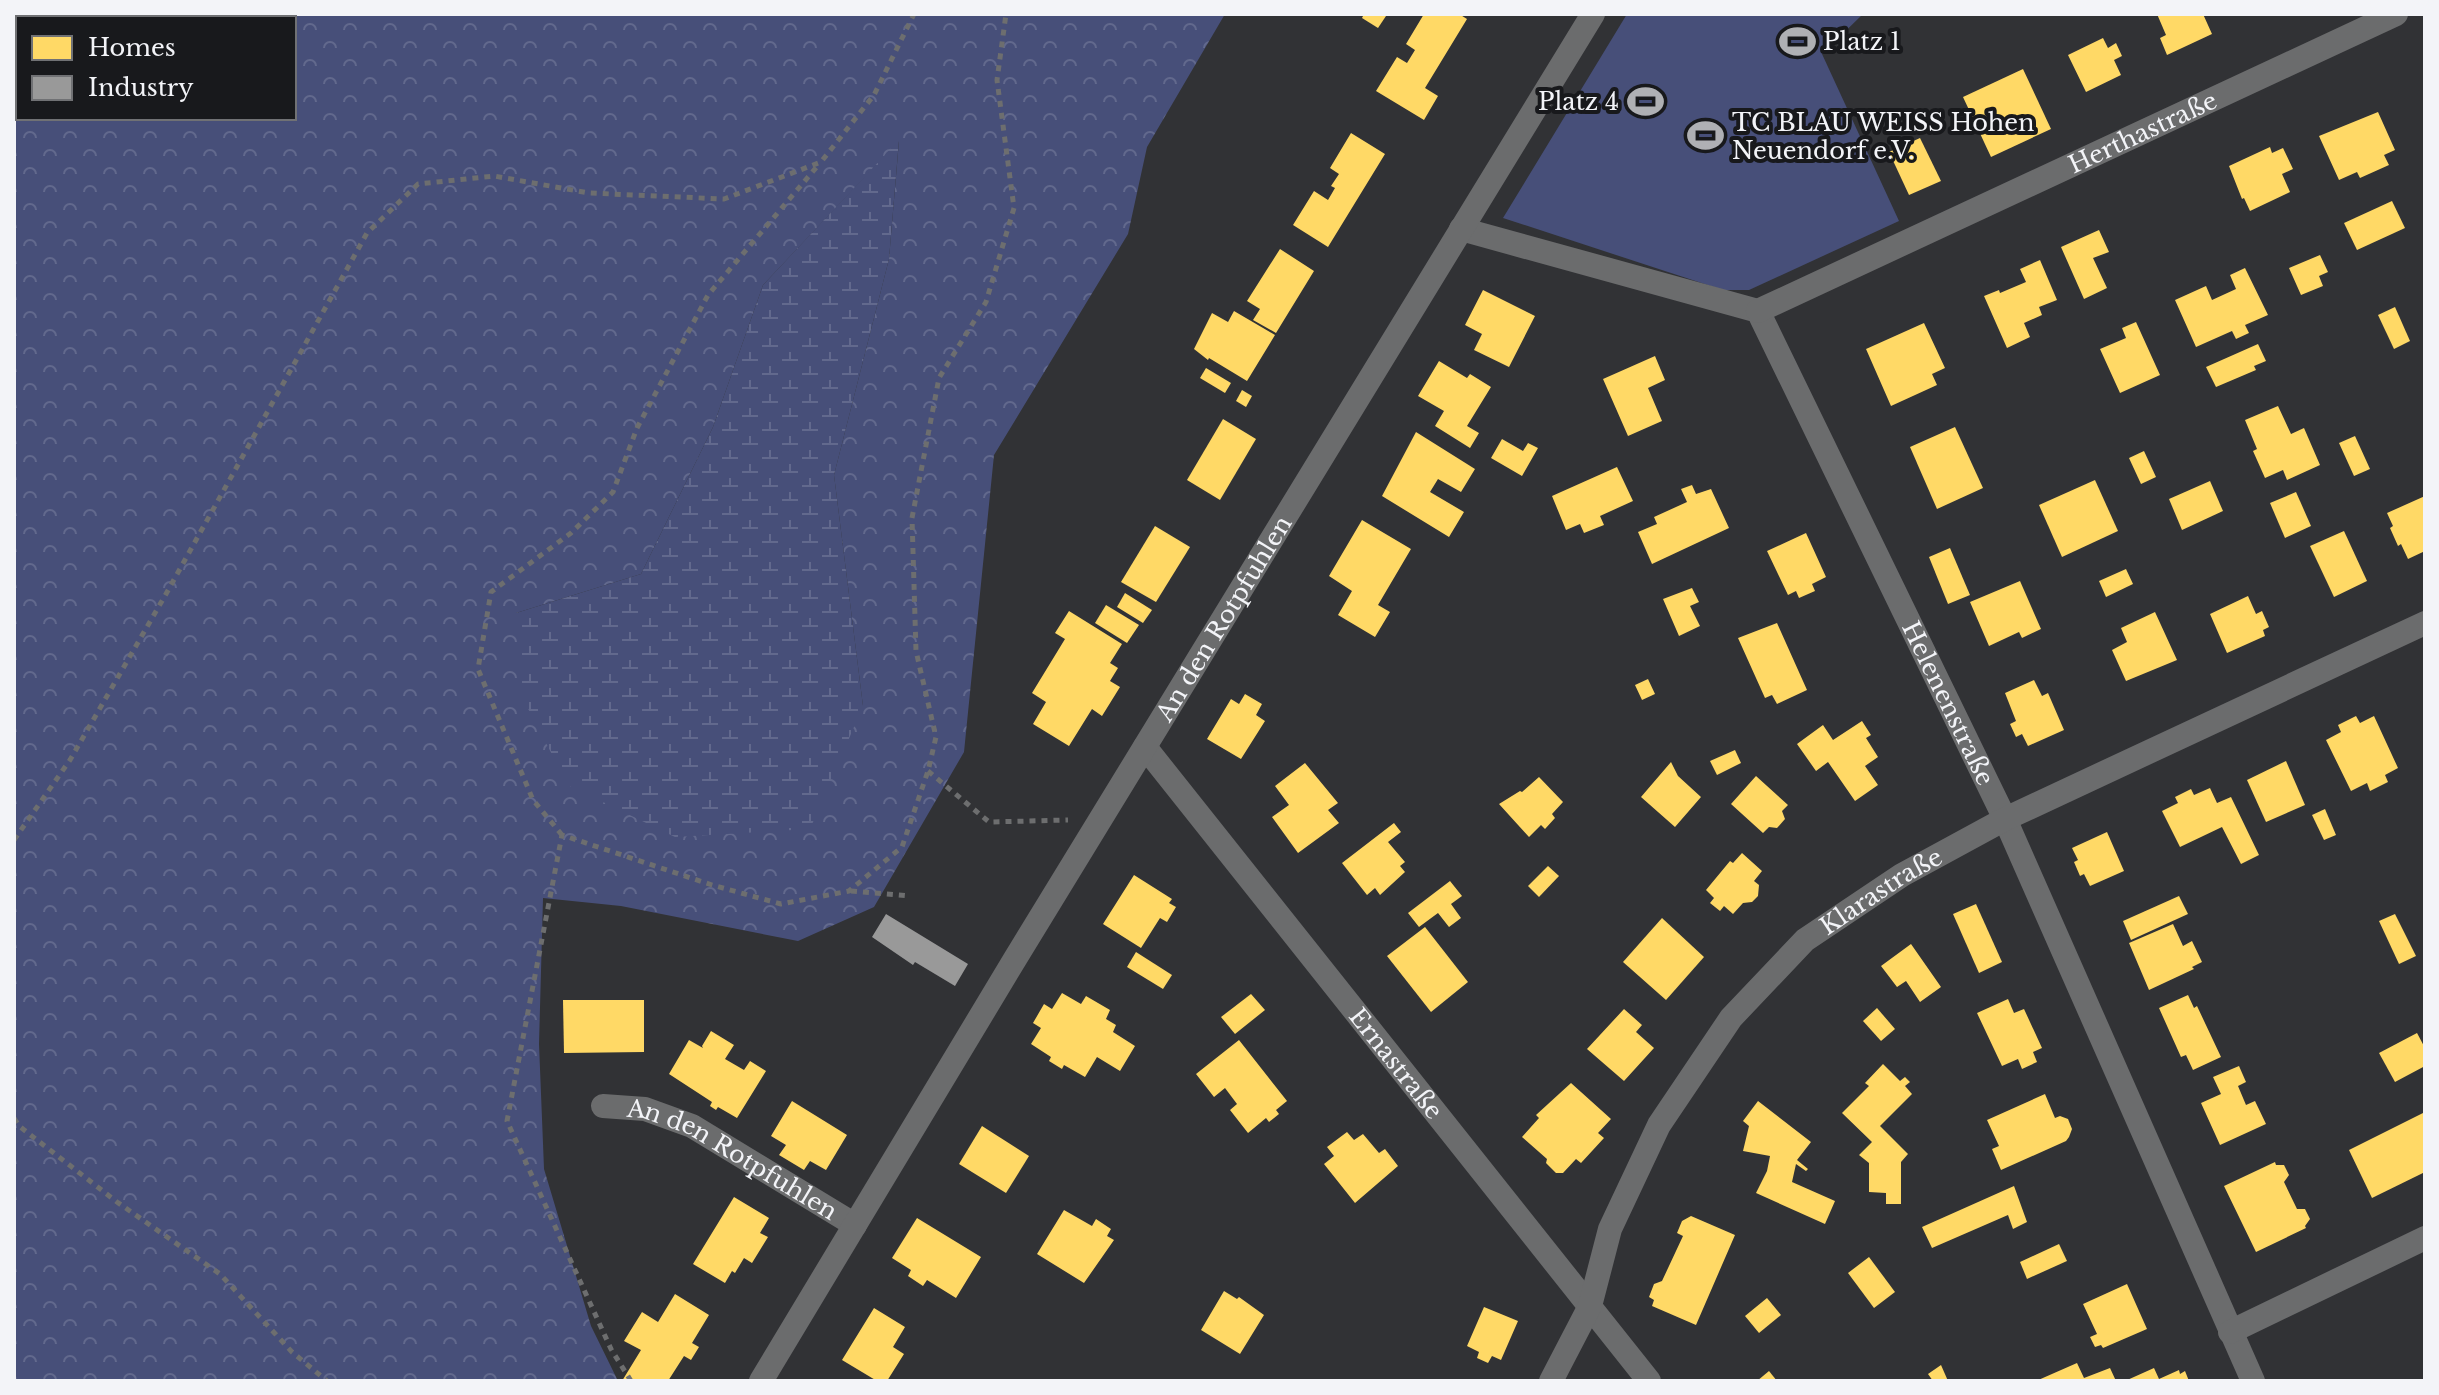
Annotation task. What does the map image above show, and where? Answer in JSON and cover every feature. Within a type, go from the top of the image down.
[{"type":"street","name":"An den Rotpfuhlen","points":[[761,1381],[1593,14]]},
{"type":"street","name":"Herthastraße","points":[[1758,311],[2396,14]]},
{"type":"street","points":[[1461,229],[1758,311]]},
{"type":"street","name":"Helenenstraße","points":[[1758,311],[2005,819],[2253,1381]]},
{"type":"street","name":"Klarastraße","points":[[1551,1381],[1590,1306],[1610,1229],[1659,1125],[1731,1018],[1805,940],[1902,875],[2005,819],[2425,623]]},
{"type":"street","name":"Ernastraße","points":[[1145,747],[1649,1381]]},
{"type":"street","name":"An den Rotpfuhlen","points":[[603,1106],[645,1109],[692,1126],[855,1225]]},
{"type":"street","points":[[2230,1332],[2425,1238]]},
{"type":"path","points":[[910,896],[849,891],[781,904],[712,885],[562,835],[533,800],[478,669],[491,592],[571,533],[613,492],[637,428],[708,295],[874,95],[914,14]]},
{"type":"path","points":[[849,891],[902,847],[936,737],[916,651],[912,518],[939,378],[986,302],[1014,208],[997,80],[1006,14]]},
{"type":"path","points":[[14,840],[86,732],[367,233],[418,184],[494,176],[589,193],[724,199],[821,162]]},
{"type":"path","points":[[928,771],[989,822],[1101,819]]},
{"type":"path","points":[[562,835],[507,1121],[611,1349],[631,1381]]},
{"type":"path","points":[[14,1118],[19,1126],[117,1202],[220,1274],[292,1352],[327,1381]]},
{"type":"green space","points":[[14,14],[1225,14],[1147,147],[1128,234],[994,455],[964,752],[874,907],[798,941],[621,906],[543,898],[539,1044],[544,1169],[591,1326],[618,1381],[14,1381]],"holes":[[[899,141],[889,259],[834,475],[863,706],[516,613],[641,574],[713,427],[763,285]]]},
{"type":"green space","name":"TC BLAU WEISS Hohen Neuendorf e.V.","points":[[1627,14],[1863,14],[1822,54],[1899,221],[1749,290],[1723,290],[1503,218]]},
{"type":"green space","points":[[899,140],[889,259],[834,475],[863,706],[810,829],[675,837],[568,785],[523,699],[516,613],[641,574],[713,427],[763,285]]},
{"type":"building: Homes","points":[[1364,14],[1386,16],[1378,28],[1362,18]]},
{"type":"building: Homes","points":[[1424,14],[1459,14],[1467,19],[1425,88],[1438,96],[1424,120],[1376,91],[1397,57],[1407,63],[1415,50],[1406,44]]},
{"type":"building: Homes","points":[[2157,14],[2203,14],[2212,34],[2167,55],[2160,38],[2166,35]]},
{"type":"building: Homes","points":[[2103,38],[2108,48],[2116,43],[2122,56],[2114,60],[2121,75],[2086,92],[2068,55]]},
{"type":"building: Homes","points":[[2023,69],[2051,129],[1991,157],[1963,97]]},
{"type":"building: Homes","points":[[2378,112],[2395,150],[2384,155],[2389,165],[2360,178],[2357,172],[2339,180],[2319,136]]},
{"type":"building: Homes","points":[[1351,133],[1385,154],[1328,247],[1293,225],[1314,191],[1328,200],[1335,188],[1331,186],[1339,174],[1330,168]]},
{"type":"building: Homes","points":[[1920,138],[1941,181],[1909,195],[1889,152]]},
{"type":"building: Homes","points":[[2270,147],[2272,153],[2283,148],[2293,169],[2282,174],[2290,192],[2250,211],[2229,166]]},
{"type":"building: Homes","points":[[2392,201],[2405,228],[2357,250],[2344,223]]},
{"type":"building: Homes","points":[[2099,230],[2109,252],[2093,258],[2107,288],[2084,299],[2061,247]]},
{"type":"building: Homes","points":[[1280,249],[1314,271],[1276,333],[1253,320],[1260,309],[1247,301]]},
{"type":"building: Homes","points":[[2320,255],[2328,272],[2319,276],[2323,286],[2301,295],[2289,268]]},
{"type":"building: Homes","points":[[2040,260],[2057,300],[2039,307],[2042,315],[2024,323],[2030,337],[2007,348],[1984,296],[2026,282],[2020,269]]},
{"type":"building: Homes","points":[[2245,268],[2268,315],[2245,325],[2249,333],[2236,339],[2232,331],[2196,347],[2175,300],[2206,286],[2212,300],[2236,289],[2230,275]]},
{"type":"building: Homes","points":[[1483,290],[1535,316],[1509,367],[1474,350],[1482,334],[1465,325]]},
{"type":"building: Homes","points":[[2395,307],[2410,341],[2394,349],[2378,315]]},
{"type":"building: Homes","points":[[1234,311],[1275,335],[1247,381],[1194,349],[1212,313],[1228,322]]},
{"type":"building: Homes","points":[[2136,322],[2160,375],[2120,393],[2100,349],[2126,338],[2122,328]]},
{"type":"building: Homes","points":[[1924,323],[1945,368],[1932,374],[1937,385],[1891,406],[1866,349]]},
{"type":"building: Homes","points":[[2258,344],[2266,361],[2254,366],[2256,370],[2216,387],[2206,367]]},
{"type":"building: Homes","points":[[1655,356],[1665,380],[1648,388],[1662,421],[1628,436],[1603,379]]},
{"type":"building: Homes","points":[[1439,361],[1467,378],[1470,374],[1491,387],[1467,426],[1479,433],[1470,448],[1435,426],[1444,411],[1418,396]]},
{"type":"building: Homes","points":[[1206,368],[1231,383],[1225,393],[1200,378]]},
{"type":"building: Homes","points":[[1242,390],[1252,396],[1246,407],[1236,401]]},
{"type":"building: Homes","points":[[2278,406],[2291,434],[2304,428],[2320,465],[2287,480],[2283,470],[2265,478],[2253,451],[2257,449],[2245,420]]},
{"type":"building: Homes","points":[[1223,419],[1256,439],[1220,500],[1187,480]]},
{"type":"building: Homes","points":[[1955,427],[1983,488],[1937,509],[1910,447]]},
{"type":"building: Homes","points":[[1416,432],[1475,469],[1461,492],[1438,479],[1430,492],[1464,512],[1449,537],[1382,496]]},
{"type":"building: Homes","points":[[2355,436],[2370,469],[2354,476],[2339,443]]},
{"type":"building: Homes","points":[[1502,439],[1523,451],[1528,443],[1538,448],[1522,476],[1491,458]]},
{"type":"building: Homes","points":[[2144,451],[2156,477],[2141,484],[2129,458]]},
{"type":"building: Homes","points":[[1617,467],[1633,501],[1600,516],[1604,525],[1584,533],[1580,524],[1566,530],[1552,496]]},
{"type":"building: Homes","points":[[2095,480],[2118,531],[2062,557],[2039,505]]},
{"type":"building: Homes","points":[[2210,481],[2223,511],[2182,530],[2169,499]]},
{"type":"building: Homes","points":[[1692,485],[1696,494],[1711,489],[1729,528],[1652,564],[1638,532],[1657,524],[1654,517],[1687,502],[1681,489]]},
{"type":"building: Homes","points":[[2296,492],[2311,526],[2285,538],[2270,503]]},
{"type":"building: Homes","points":[[2425,496],[2425,551],[2408,559],[2401,544],[2398,546],[2387,513]]},
{"type":"building: Homes","points":[[1362,520],[1411,549],[1378,605],[1390,612],[1375,637],[1338,615],[1352,591],[1329,576]]},
{"type":"building: Homes","points":[[1155,526],[1190,547],[1156,602],[1121,582]]},
{"type":"building: Homes","points":[[2344,531],[2367,581],[2334,597],[2310,546]]},
{"type":"building: Homes","points":[[1806,533],[1826,577],[1812,584],[1815,591],[1799,598],[1796,591],[1788,595],[1767,551]]},
{"type":"building: Homes","points":[[1950,548],[1970,595],[1948,604],[1929,557]]},
{"type":"building: Homes","points":[[2126,569],[2133,584],[2106,597],[2099,581]]},
{"type":"building: Homes","points":[[2020,581],[2041,629],[2022,638],[2019,632],[1989,646],[1970,602]]},
{"type":"building: Homes","points":[[1692,588],[1699,602],[1690,606],[1700,626],[1679,636],[1663,599]]},
{"type":"building: Homes","points":[[1125,593],[1152,610],[1143,623],[1117,607]]},
{"type":"building: Homes","points":[[2248,596],[2256,614],[2262,611],[2269,627],[2263,630],[2265,636],[2227,653],[2210,614]]},
{"type":"building: Homes","points":[[1106,605],[1139,625],[1127,643],[1095,623]]},
{"type":"building: Homes","points":[[1069,611],[1122,644],[1110,663],[1118,668],[1110,681],[1120,687],[1102,716],[1092,709],[1069,746],[1033,724],[1046,702],[1032,693],[1065,639],[1055,633]]},
{"type":"building: Homes","points":[[2155,612],[2177,660],[2126,681],[2112,650],[2127,642],[2121,628]]},
{"type":"building: Homes","points":[[1777,623],[1807,690],[1777,704],[1772,695],[1765,698],[1738,638]]},
{"type":"building: Homes","points":[[1648,679],[1655,694],[1642,700],[1635,685]]},
{"type":"building: Homes","points":[[2034,680],[2042,696],[2048,693],[2064,730],[2028,746],[2022,734],[2016,737],[2010,724],[2016,721],[2005,693]]},
{"type":"building: Homes","points":[[1245,694],[1262,704],[1256,715],[1265,721],[1241,759],[1207,739],[1231,699],[1239,704]]},
{"type":"building: Homes","points":[[2356,716],[2360,723],[2374,716],[2398,768],[2385,775],[2388,782],[2370,791],[2367,783],[2351,791],[2326,740],[2341,732],[2338,725]]},
{"type":"building: Homes","points":[[1862,721],[1871,735],[1866,738],[1878,757],[1865,766],[1878,785],[1855,801],[1828,762],[1816,771],[1797,744],[1823,725],[1833,740]]},
{"type":"building: Homes","points":[[1735,750],[1741,763],[1717,775],[1710,761]]},
{"type":"building: Homes","points":[[2286,761],[2305,805],[2266,822],[2247,780]]},
{"type":"building: Homes","points":[[1671,762],[1678,776],[1701,797],[1675,827],[1641,797]]},
{"type":"building: Homes","points":[[1305,763],[1338,803],[1328,810],[1339,823],[1298,853],[1272,817],[1289,805],[1275,786]]},
{"type":"building: Homes","points":[[1756,776],[1788,805],[1782,811],[1785,819],[1777,828],[1769,827],[1763,833],[1731,804]]},
{"type":"building: Homes","points":[[1539,777],[1563,802],[1552,814],[1555,818],[1545,829],[1541,825],[1529,837],[1499,804],[1522,792]]},
{"type":"building: Homes","points":[[2210,788],[2217,803],[2231,797],[2259,855],[2241,864],[2222,827],[2180,847],[2162,811],[2178,803],[2175,797],[2191,789],[2194,795]]},
{"type":"building: Homes","points":[[2325,809],[2336,835],[2324,840],[2312,815]]},
{"type":"building: Homes","points":[[1394,823],[1401,832],[1388,842],[1405,862],[1400,866],[1405,872],[1380,895],[1375,888],[1367,895],[1342,863]]},
{"type":"building: Homes","points":[[2107,832],[2124,871],[2090,886],[2084,874],[2080,876],[2074,862],[2078,860],[2072,848]]},
{"type":"building: Homes","points":[[1742,853],[1762,871],[1754,881],[1759,885],[1758,896],[1752,902],[1743,903],[1733,914],[1724,906],[1720,911],[1710,903],[1714,898],[1706,890],[1730,861],[1733,863]]},
{"type":"building: Homes","points":[[1548,866],[1559,876],[1539,897],[1528,886]]},
{"type":"building: Homes","points":[[1134,875],[1172,899],[1169,903],[1176,907],[1167,922],[1160,918],[1141,948],[1103,924]]},
{"type":"building: Homes","points":[[1450,881],[1462,896],[1451,904],[1461,918],[1449,927],[1438,913],[1419,927],[1408,913]]},
{"type":"building: Homes","points":[[2179,896],[2188,914],[2131,940],[2123,921]]},
{"type":"building: Homes","points":[[1976,904],[2002,962],[1979,973],[1953,914]]},
{"type":"building: Homes","points":[[2395,914],[2416,956],[2399,964],[2379,921]]},
{"type":"building: Homes","points":[[1662,918],[1704,957],[1666,1000],[1623,962]]},
{"type":"building: Homes","points":[[2173,924],[2183,946],[2192,941],[2202,962],[2192,967],[2194,969],[2149,990],[2129,943]]},
{"type":"building: Homes","points":[[1425,927],[1468,982],[1431,1012],[1387,956]]},
{"type":"building: Homes","points":[[1911,944],[1941,987],[1920,1002],[1906,981],[1897,987],[1881,966]]},
{"type":"building: Homes","points":[[1136,952],[1172,975],[1163,989],[1127,967]]},
{"type":"building: Homes","points":[[1062,993],[1081,1004],[1086,996],[1110,1010],[1106,1019],[1116,1025],[1113,1032],[1135,1046],[1120,1071],[1097,1057],[1085,1077],[1064,1065],[1062,1069],[1049,1061],[1051,1057],[1031,1044],[1041,1028],[1033,1023],[1044,1004],[1052,1009]]},
{"type":"building: Homes","points":[[1251,994],[1265,1010],[1235,1034],[1221,1017]]},
{"type":"building: Homes","points":[[2188,995],[2194,1008],[2197,1006],[2221,1057],[2193,1070],[2186,1055],[2181,1057],[2159,1008]]},
{"type":"building: Homes","points":[[2008,999],[2014,1013],[2024,1009],[2042,1048],[2033,1052],[2037,1062],[2022,1069],[2018,1059],[2002,1066],[1977,1013]]},
{"type":"building: Homes","points":[[563,1000],[644,1000],[644,1052],[564,1053]]},
{"type":"building: Homes","points":[[1877,1008],[1895,1029],[1881,1041],[1863,1021]]},
{"type":"building: Homes","points":[[1624,1009],[1642,1025],[1636,1032],[1654,1048],[1624,1081],[1587,1049]]},
{"type":"building: Homes","points":[[711,1031],[734,1045],[725,1059],[744,1070],[750,1061],[766,1071],[737,1118],[718,1107],[716,1110],[710,1106],[712,1102],[669,1074],[689,1040],[703,1048]]},
{"type":"building: Homes","points":[[2417,1033],[2425,1048],[2425,1066],[2395,1082],[2379,1053]]},
{"type":"building: Homes","points":[[1239,1040],[1287,1101],[1276,1110],[1279,1114],[1269,1122],[1266,1118],[1248,1133],[1230,1110],[1237,1104],[1225,1088],[1214,1097],[1196,1074]]},
{"type":"building: Homes","points":[[1883,1064],[1900,1081],[1905,1077],[1910,1082],[1905,1086],[1912,1094],[1880,1126],[1908,1154],[1901,1162],[1901,1204],[1886,1204],[1886,1193],[1869,1192],[1869,1163],[1859,1155],[1872,1142],[1842,1113],[1869,1086],[1865,1083]]},
{"type":"building: Homes","points":[[2239,1066],[2246,1082],[2238,1086],[2246,1105],[2255,1101],[2266,1124],[2220,1145],[2201,1103],[2221,1094],[2213,1077]]},
{"type":"building: Homes","points":[[1571,1083],[1611,1119],[1598,1133],[1604,1138],[1581,1163],[1576,1159],[1563,1173],[1556,1173],[1546,1163],[1547,1159],[1522,1137],[1539,1118],[1536,1115]]},
{"type":"building: Homes","points":[[2045,1094],[2055,1118],[2068,1119],[2072,1129],[2069,1137],[2001,1170],[1992,1149],[1999,1146],[1987,1120]]},
{"type":"building: Homes","points":[[792,1101],[847,1135],[826,1170],[810,1161],[804,1170],[779,1155],[786,1145],[771,1136]]},
{"type":"building: Homes","points":[[1758,1101],[1811,1142],[1797,1160],[1808,1169],[1806,1171],[1796,1164],[1792,1182],[1835,1201],[1825,1224],[1756,1193],[1767,1171],[1770,1156],[1743,1151],[1749,1126],[1743,1121]]},
{"type":"building: Homes","points":[[2425,1112],[2425,1172],[2372,1198],[2349,1150]]},
{"type":"building: Homes","points":[[982,1126],[1029,1156],[1006,1193],[959,1164]]},
{"type":"building: Homes","points":[[1347,1132],[1354,1140],[1363,1134],[1379,1153],[1385,1149],[1398,1166],[1355,1203],[1324,1164],[1334,1156],[1327,1147]]},
{"type":"building: Homes","points":[[2275,1162],[2276,1165],[2284,1165],[2289,1175],[2284,1182],[2297,1209],[2305,1209],[2310,1219],[2306,1228],[2256,1252],[2224,1186]]},
{"type":"building: Homes","points":[[2014,1186],[2027,1222],[2013,1229],[2008,1215],[1932,1248],[1922,1227]]},
{"type":"building: Homes","points":[[734,1197],[769,1218],[760,1233],[768,1237],[752,1263],[744,1258],[725,1283],[693,1264]]},
{"type":"building: Homes","points":[[1064,1210],[1092,1226],[1096,1219],[1111,1229],[1107,1236],[1114,1240],[1084,1283],[1037,1254]]},
{"type":"building: Homes","points":[[1691,1216],[1735,1235],[1696,1325],[1652,1306],[1654,1300],[1649,1297],[1654,1284],[1662,1281],[1683,1236],[1677,1233],[1682,1221]]},
{"type":"building: Homes","points":[[917,1218],[981,1257],[956,1298],[927,1280],[923,1286],[908,1276],[911,1270],[892,1258]]},
{"type":"building: Homes","points":[[2059,1244],[2067,1261],[2027,1279],[2020,1262]]},
{"type":"building: Homes","points":[[1869,1257],[1895,1292],[1874,1308],[1848,1273]]},
{"type":"building: Homes","points":[[2127,1284],[2147,1329],[2103,1348],[2101,1345],[2095,1347],[2090,1337],[2097,1334],[2083,1304]]},
{"type":"building: Homes","points":[[1224,1291],[1237,1299],[1239,1297],[1264,1315],[1240,1354],[1201,1330]]},
{"type":"building: Homes","points":[[675,1294],[709,1315],[692,1343],[699,1347],[691,1360],[684,1356],[668,1381],[622,1381],[641,1350],[624,1341],[642,1312],[658,1322]]},
{"type":"building: Homes","points":[[1767,1298],[1781,1315],[1759,1333],[1745,1316]]},
{"type":"building: Homes","points":[[1484,1307],[1518,1321],[1501,1360],[1492,1356],[1488,1363],[1477,1358],[1479,1352],[1467,1346]]},
{"type":"building: Homes","points":[[874,1308],[905,1327],[893,1347],[904,1354],[887,1381],[877,1381],[842,1360]]},
{"type":"building: Homes","points":[[2077,1363],[2084,1378],[2110,1368],[2116,1381],[2036,1381]]},
{"type":"building: Homes","points":[[1941,1365],[1948,1381],[1933,1381],[1928,1374]]},
{"type":"building: Homes","points":[[2154,1368],[2159,1379],[2179,1370],[2180,1374],[2185,1371],[2189,1381],[2125,1381]]},
{"type":"building: Homes","points":[[1769,1371],[1777,1381],[1757,1381]]},
{"type":"building: Industry","points":[[886,914],[968,964],[955,986],[915,962],[913,965],[872,937]]},
{"type":"place","name":"Platz 1","points":[[1797,41]]},
{"type":"place","name":"Platz 4","points":[[1645,101]]},
{"type":"place","name":"TC BLAU WEISS Hohen Neuendorf e.V.","points":[[1706,136]]}]
